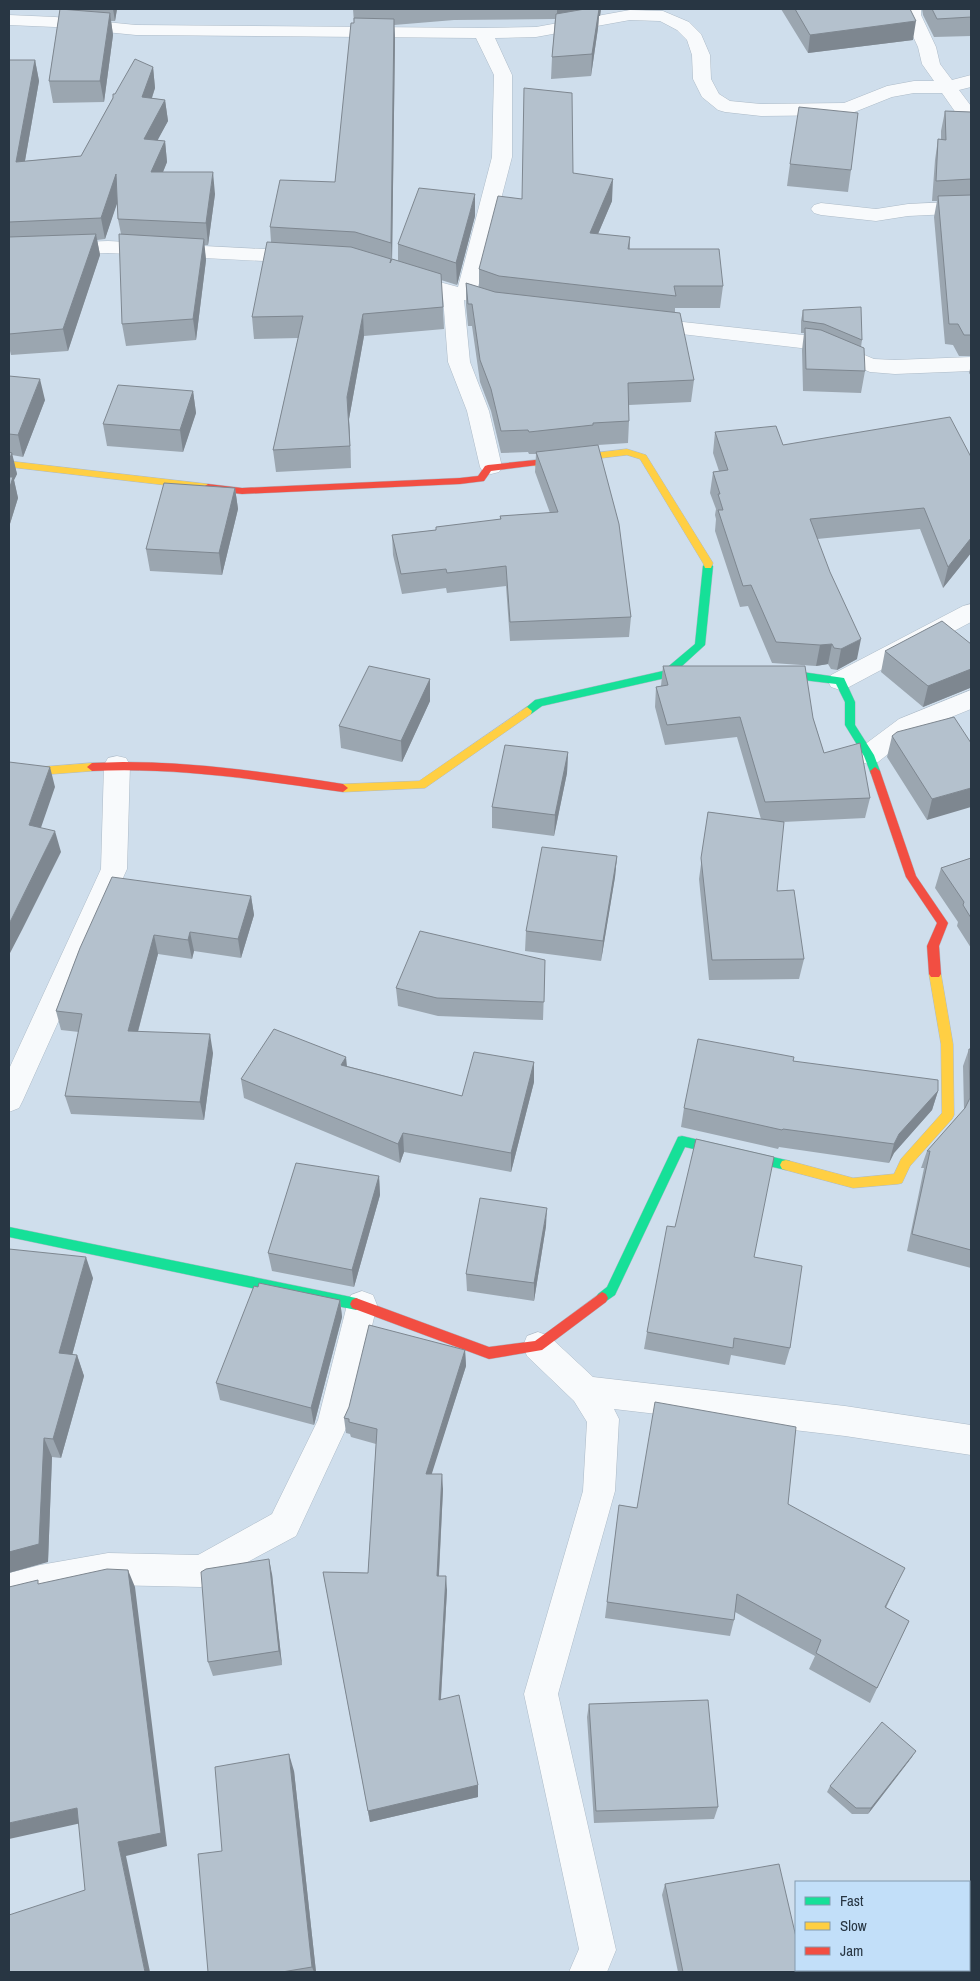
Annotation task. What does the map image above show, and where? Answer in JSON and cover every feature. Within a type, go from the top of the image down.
[{"type":"street","points":[[912,9],[912,15],[927,47],[931,64],[963,109],[971,113]]},
{"type":"street","points":[[9,20],[55,22],[136,30],[276,23],[483,33],[536,32],[630,15],[663,16],[683,26],[695,38],[701,54],[702,79],[711,97],[725,106],[761,110],[847,109],[887,92],[914,87],[948,87],[971,81]]},
{"type":"street","points":[[483,33],[503,75],[502,157],[459,294],[459,362],[478,411],[491,467]]},
{"type":"street","points":[[821,209],[876,215],[908,210],[971,207]]},
{"type":"street","points":[[9,250],[108,246],[318,258]]},
{"type":"street","points":[[388,273],[495,306],[525,310]]},
{"type":"street","points":[[624,321],[822,344],[870,365],[895,367],[971,364]]},
{"type":"street","points":[[9,464],[242,491],[460,481],[481,478],[488,468],[491,467],[626,452],[643,457],[708,563],[700,645],[666,674]]},
{"type":"street","points":[[755,675],[795,675],[840,681],[971,612]]},
{"type":"street","points":[[9,771],[27,772],[117,764],[226,770],[344,788],[421,785],[539,703],[666,674],[686,674]]},
{"type":"street","points":[[9,1232],[362,1305],[489,1353],[538,1346],[611,1290],[682,1141],[747,1155],[853,1184],[898,1178],[905,1163],[948,1115],[947,1044],[935,983],[933,946],[943,923],[911,877],[869,755],[850,725],[850,702],[840,681]]},
{"type":"street","points":[[869,755],[908,725],[971,699]]},
{"type":"street","points":[[9,1100],[114,869],[117,764]]},
{"type":"street","points":[[9,1589],[40,1581],[108,1569],[201,1571],[284,1525],[333,1422],[362,1305]]},
{"type":"street","points":[[538,1346],[585,1391],[603,1419],[599,1491],[541,1694],[598,1950],[588,1972]]},
{"type":"street","points":[[585,1391],[845,1421],[971,1440]]},
{"type":"building","points":[[60,9],[110,13],[100,81],[49,81]]},
{"type":"building","points":[[585,9],[599,9],[592,54],[552,57],[556,14]]},
{"type":"building","points":[[795,9],[910,9],[916,21],[810,35]]},
{"type":"building","points":[[932,9],[971,9],[971,17],[937,19]]},
{"type":"building","points":[[354,18],[394,19],[391,243],[355,232],[270,227],[280,180],[335,182],[351,23],[354,23]]},
{"type":"building","points":[[135,59],[153,67],[142,97],[165,100],[144,139],[165,141],[151,172],[213,172],[206,223],[118,219],[116,174],[101,218],[9,222],[9,60],[35,60],[16,162],[81,156],[113,98],[113,94],[115,94]]},
{"type":"building","points":[[524,88],[572,93],[573,173],[613,179],[590,233],[630,237],[628,249],[719,249],[723,286],[674,286],[676,296],[499,276],[479,269],[498,196],[522,199]]},
{"type":"building","points":[[799,107],[858,113],[851,170],[790,164]]},
{"type":"building","points":[[945,111],[971,112],[971,179],[936,181],[938,139],[946,140]]},
{"type":"building","points":[[419,188],[475,194],[456,263],[398,244]]},
{"type":"building","points":[[971,195],[971,335],[964,335],[958,324],[949,324],[938,196]]},
{"type":"building","points":[[96,234],[63,329],[9,334],[9,237]]},
{"type":"building","points":[[119,234],[204,239],[193,319],[122,324]]},
{"type":"building","points":[[267,242],[351,247],[391,259],[390,263],[392,259],[441,274],[443,307],[363,314],[347,397],[350,446],[273,450],[303,316],[252,317]]},
{"type":"building","points":[[466,283],[495,292],[680,313],[694,380],[628,383],[629,421],[593,423],[593,425],[529,432],[528,430],[501,431],[491,389],[480,360],[472,304],[468,304]]},
{"type":"building","points":[[861,307],[862,340],[824,324],[803,321],[803,310]]},
{"type":"building","points":[[805,328],[821,330],[864,348],[865,371],[806,369]]},
{"type":"building","points":[[9,376],[40,379],[18,435],[9,434]]},
{"type":"building","points":[[118,385],[193,391],[180,430],[103,424]]},
{"type":"building","points":[[950,417],[971,457],[971,538],[948,567],[924,508],[810,519],[830,572],[861,639],[841,649],[834,648],[832,644],[776,642],[751,585],[743,586],[718,510],[723,510],[713,472],[728,470],[715,432],[776,426],[783,445]]},
{"type":"building","points":[[598,445],[619,524],[631,617],[510,622],[506,566],[447,573],[446,569],[401,574],[392,535],[436,530],[436,527],[501,519],[500,516],[558,512],[536,452]]},
{"type":"building","points":[[9,477],[13,477],[9,490]]},
{"type":"building","points":[[164,483],[235,488],[219,553],[146,549]]},
{"type":"building","points":[[942,621],[971,644],[971,669],[928,686],[885,651]]},
{"type":"building","points":[[369,666],[430,679],[401,741],[339,726]]},
{"type":"building","points":[[663,666],[805,666],[813,718],[824,753],[860,743],[870,798],[765,802],[740,717],[667,725],[656,687],[668,685]]},
{"type":"building","points":[[954,717],[971,743],[971,788],[932,799],[892,736],[897,732]]},
{"type":"building","points":[[505,745],[568,752],[555,815],[492,807]]},
{"type":"building","points":[[9,762],[50,767],[29,825],[55,831],[9,924]]},
{"type":"building","points":[[708,812],[784,822],[777,891],[794,890],[804,959],[712,960],[701,858]]},
{"type":"building","points":[[542,847],[617,856],[603,941],[526,931]]},
{"type":"building","points":[[971,858],[971,918],[963,905],[964,902],[941,868]]},
{"type":"building","points":[[112,877],[251,896],[238,939],[190,932],[188,940],[154,935],[128,1031],[210,1034],[200,1102],[65,1096],[82,1014],[56,1011],[80,948]]},
{"type":"building","points":[[420,931],[545,960],[544,1002],[437,998],[396,988]]},
{"type":"building","points":[[274,1029],[346,1057],[341,1065],[462,1096],[474,1052],[534,1062],[511,1153],[403,1133],[398,1144],[241,1079]]},
{"type":"building","points":[[698,1039],[794,1057],[793,1061],[938,1080],[938,1091],[899,1134],[894,1144],[782,1130],[684,1108]]},
{"type":"building","points":[[969,1049],[971,1049],[971,1250],[912,1234],[930,1151],[927,1151],[965,1108],[970,1098]]},
{"type":"building","points":[[696,1139],[774,1157],[754,1257],[802,1266],[790,1348],[734,1338],[733,1348],[647,1332],[667,1226],[675,1227]]},
{"type":"building","points":[[296,1163],[379,1176],[352,1270],[268,1253]]},
{"type":"building","points":[[480,1198],[547,1208],[534,1283],[466,1274]]},
{"type":"building","points":[[9,1249],[86,1257],[59,1353],[77,1355],[53,1439],[44,1438],[39,1544],[9,1552]]},
{"type":"building","points":[[259,1283],[340,1300],[311,1408],[216,1383],[254,1286],[258,1287]]},
{"type":"building","points":[[369,1325],[465,1350],[426,1474],[442,1474],[437,1576],[446,1576],[439,1700],[459,1695],[478,1785],[368,1811],[323,1572],[368,1573],[377,1429],[349,1422],[349,1419],[344,1418],[349,1407]]},
{"type":"building","points":[[655,1402],[796,1427],[788,1504],[905,1568],[885,1607],[909,1621],[877,1688],[816,1653],[821,1640],[737,1594],[734,1620],[607,1602],[619,1505],[637,1508]]},
{"type":"building","points":[[269,1559],[279,1651],[208,1662],[201,1572],[206,1569]]},
{"type":"building","points":[[107,1569],[128,1570],[161,1833],[118,1842],[145,1972],[9,1972],[9,1915],[85,1890],[77,1808],[9,1823],[9,1587],[38,1580],[38,1584]]},
{"type":"building","points":[[708,1700],[718,1807],[596,1811],[589,1704]]},
{"type":"building","points":[[882,1722],[916,1751],[871,1808],[856,1808],[830,1786]]},
{"type":"building","points":[[289,1754],[312,1967],[282,1972],[208,1972],[198,1854],[222,1851],[215,1767]]},
{"type":"building","points":[[779,1864],[795,1933],[795,1971],[805,1972],[683,1972],[665,1884]]},
{"type":"traffic: fast","points":[[527,711],[539,703],[666,674],[700,645],[708,566]]},
{"type":"traffic: fast","points":[[771,675],[795,675],[840,681],[850,702],[850,725],[869,755],[875,771]]},
{"type":"traffic: fast","points":[[602,1298],[611,1291],[682,1141],[786,1165]]},
{"type":"traffic: fast","points":[[9,1232],[356,1304]]},
{"type":"traffic: slow","points":[[535,463],[627,452],[643,457],[708,563],[708,566]]},
{"type":"traffic: slow","points":[[9,464],[208,487]]},
{"type":"traffic: slow","points":[[343,788],[421,785],[527,711]]},
{"type":"traffic: slow","points":[[9,771],[27,772],[92,767]]},
{"type":"traffic: slow","points":[[786,1165],[853,1183],[898,1179],[905,1163],[948,1115],[947,1044],[935,974]]},
{"type":"traffic: jam","points":[[208,487],[242,491],[460,481],[481,479],[488,468],[535,463]]},
{"type":"traffic: jam","points":[[92,767],[123,765],[186,767],[343,788]]},
{"type":"traffic: jam","points":[[875,771],[911,877],[943,923],[933,946],[935,974]]},
{"type":"traffic: jam","points":[[356,1304],[489,1353],[538,1346],[602,1298]]}]
